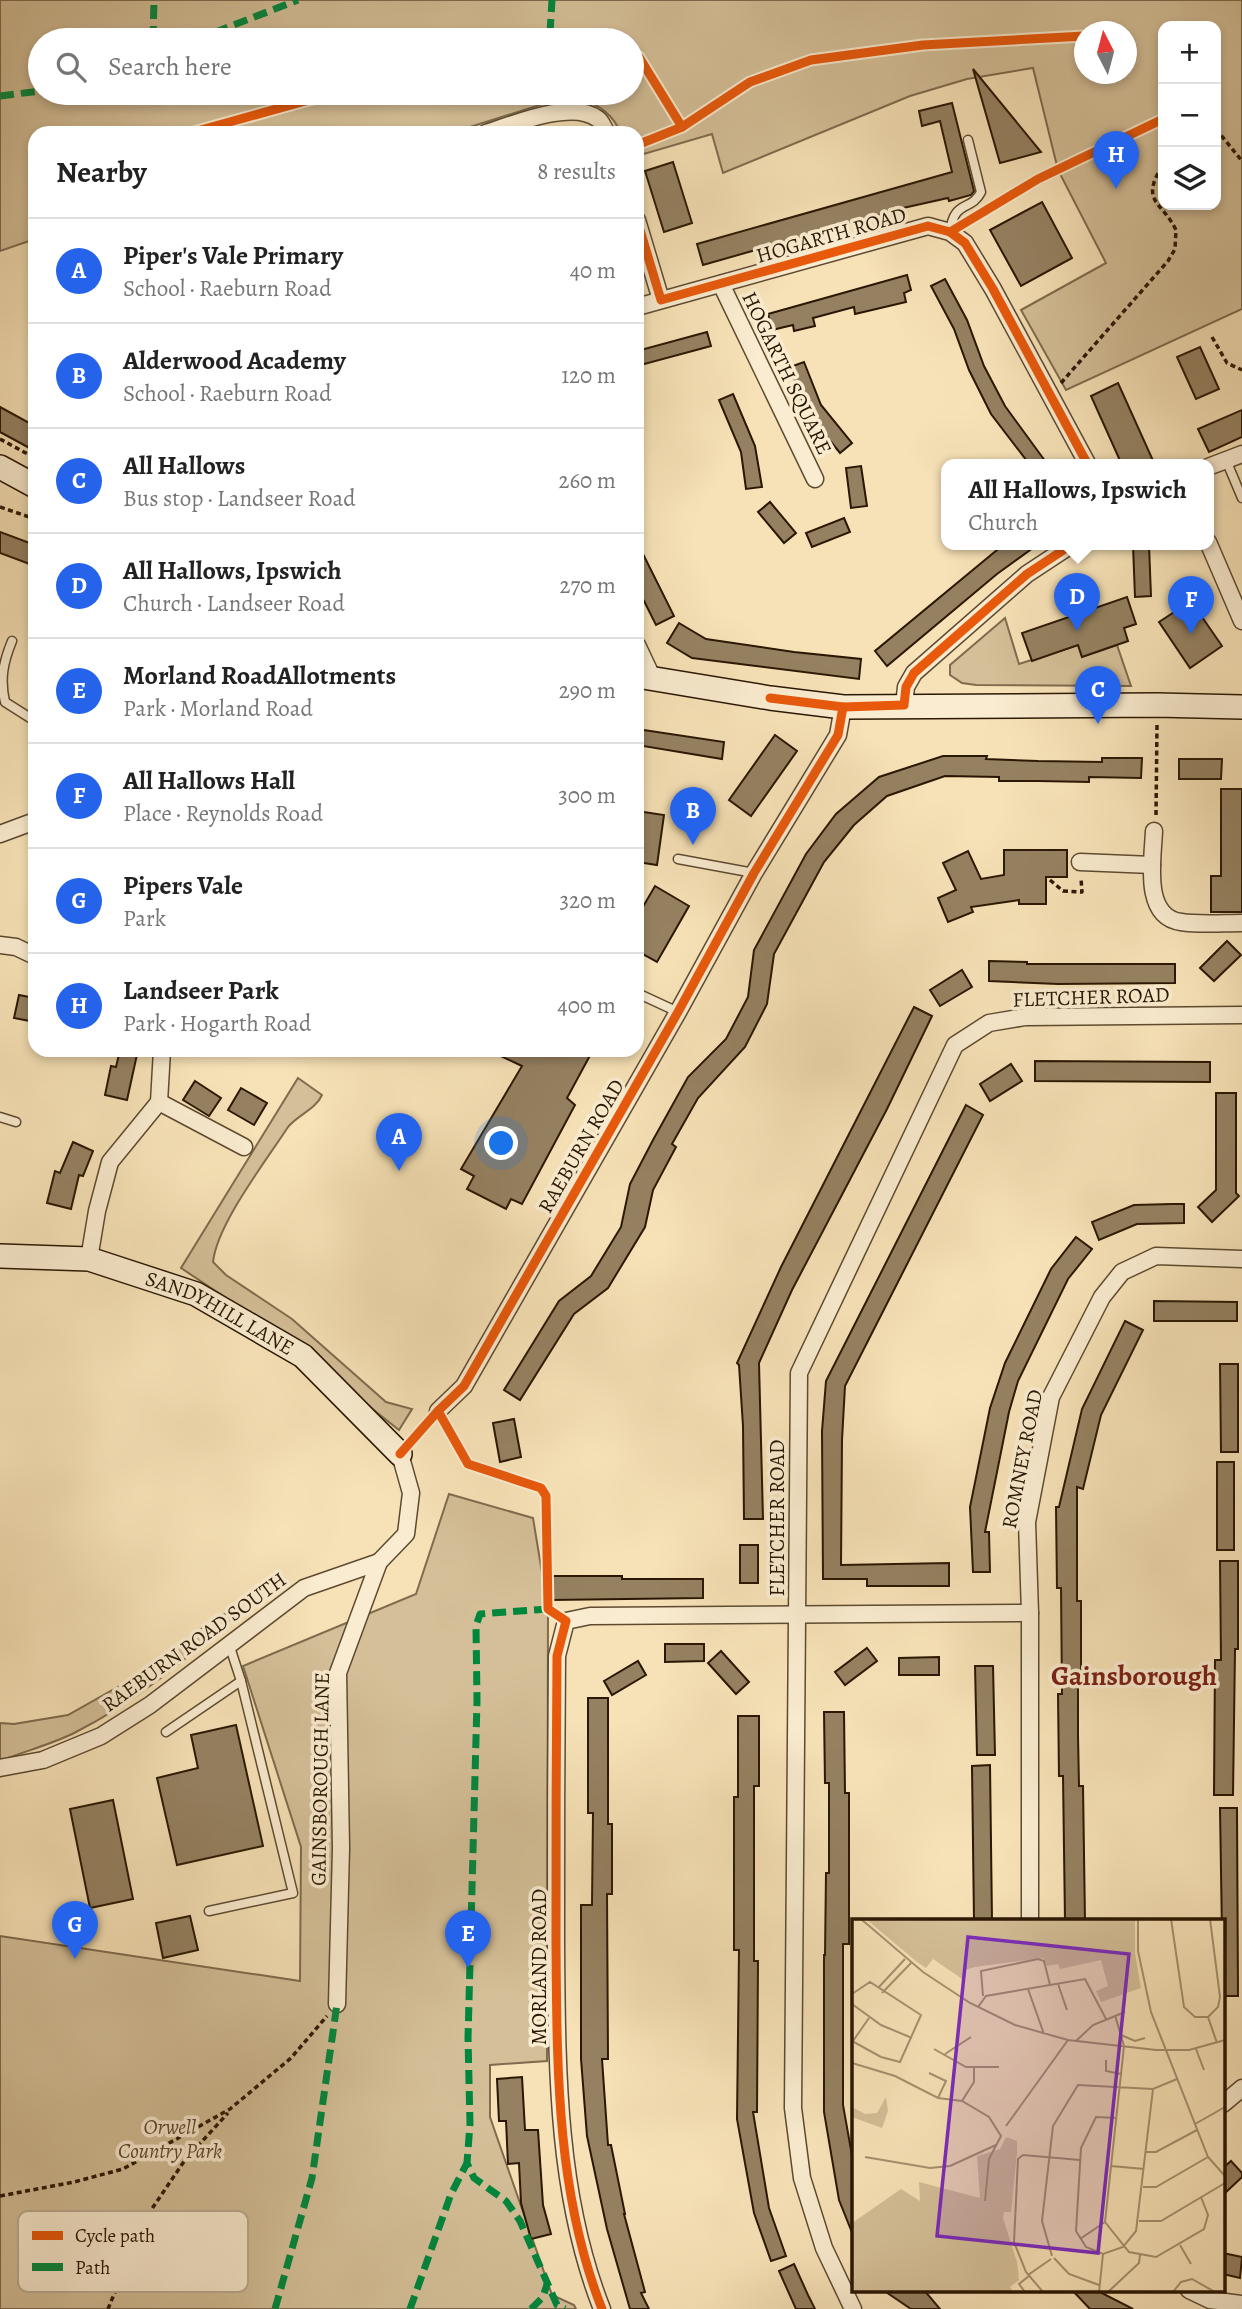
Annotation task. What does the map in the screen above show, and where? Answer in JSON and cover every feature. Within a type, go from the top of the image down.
[{"type":"street","points":[[509,126],[549,114],[580,111],[600,120],[603,126]]},
{"type":"street","name":"HOGARTH ROAD","points":[[644,305],[928,226],[950,232]]},
{"type":"street","points":[[950,232],[965,243],[986,277],[1085,459]]},
{"type":"street","points":[[644,242],[662,300]]},
{"type":"street","name":"HOGARTH SQUARE","points":[[721,284],[815,479]]},
{"type":"street","points":[[1214,465],[1242,454]]},
{"type":"street","points":[[0,467],[28,482]]},
{"type":"street","points":[[904,705],[906,687],[914,673],[1027,574],[1063,550]]},
{"type":"street","points":[[1211,550],[1242,621]]},
{"type":"street","points":[[645,678],[843,707],[1242,707]]},
{"type":"street","name":"RAEBURN ROAD","points":[[438,1410],[464,1386],[678,1012],[754,873],[838,734],[843,707]]},
{"type":"street","points":[[0,834],[28,824]]},
{"type":"street","points":[[1154,831],[1152,865],[1155,901],[1161,913],[1178,922],[1242,923]]},
{"type":"street","points":[[1080,862],[1152,865]]},
{"type":"street","points":[[0,946],[16,947],[28,953]]},
{"type":"street","name":"FLETCHER ROAD","points":[[853,2309],[824,2248],[802,2178],[793,2108],[799,1373],[955,1045],[989,1023],[1025,1017],[1242,1015]]},
{"type":"street","points":[[89,1259],[97,1211],[110,1162],[159,1102],[162,1057]]},
{"type":"street","points":[[159,1102],[244,1147]]},
{"type":"street","name":"SANDYHILL LANE","points":[[0,1256],[89,1259],[196,1294],[303,1356],[400,1454]]},
{"type":"street","name":"ROMNEY ROAD","points":[[1030,1919],[1030,1613],[1027,1522],[1051,1397],[1102,1297],[1122,1272],[1156,1256],[1242,1259]]},
{"type":"street","name":"RAEBURN ROAD SOUTH","points":[[0,1768],[43,1760],[101,1736],[150,1706],[304,1588],[379,1562],[406,1534],[411,1493],[400,1454]]},
{"type":"street","name":"GAINSBOROUGH LANE","points":[[337,2004],[341,1848],[338,1673],[379,1562]]},
{"type":"street","name":"MORLAND ROAD","points":[[602,2309],[576,2225],[557,2072],[557,1656],[566,1621],[590,1616],[1030,1613]]},
{"type":"street","points":[[1224,2103],[1242,2088]]},
{"type":"street","points":[[1193,2292],[1210,2300],[1242,2304]]},
{"type":"lane","points":[[950,232],[952,217],[958,209],[978,198],[981,192],[968,140]]},
{"type":"lane","points":[[1226,460],[1242,498]]},
{"type":"lane","points":[[12,641],[1,673],[0,687],[5,702],[28,717]]},
{"type":"lane","points":[[678,859],[754,873]]},
{"type":"lane","points":[[644,996],[678,1012]]},
{"type":"lane","points":[[0,1117],[16,1122]]},
{"type":"lane","points":[[209,1911],[293,1892],[241,1681],[229,1644]]},
{"type":"lane","points":[[166,1732],[241,1681]]},
{"type":"path","points":[[1221,135],[1242,161]]},
{"type":"path","points":[[1158,173],[1152,194],[1158,207]]},
{"type":"path","points":[[1050,395],[1168,261],[1175,249],[1176,230],[1160,210]]},
{"type":"path","points":[[1212,337],[1227,363],[1242,370]]},
{"type":"path","points":[[0,439],[28,454]]},
{"type":"path","points":[[0,507],[28,517]]},
{"type":"path","points":[[1154,831],[1157,814],[1157,705]]},
{"type":"path","points":[[1050,880],[1063,891],[1082,892],[1080,862]]},
{"type":"path","points":[[150,2211],[185,2160],[230,2109],[291,2058],[337,2004]]},
{"type":"path","points":[[0,2196],[75,2182],[123,2169],[230,2109]]},
{"type":"path","points":[[108,2309],[115,2292]]},
{"type":"green space","points":[[0,0],[1242,0],[1242,309],[1066,390],[1021,310],[1106,263],[1058,170],[1033,68],[967,79],[910,96],[723,173],[712,134],[644,154],[644,126],[617,126],[595,105],[644,105],[644,28],[28,28],[28,105],[540,105],[473,126],[28,126],[28,241],[0,251]]},
{"type":"green space","points":[[1005,618],[1019,664],[1078,645],[1082,657],[1117,645],[1131,686],[976,685],[962,683],[950,675],[950,665]]},
{"type":"green space","points":[[298,1078],[322,1095],[316,1104],[288,1127],[256,1175],[223,1230],[213,1262],[226,1275],[292,1319],[386,1402],[412,1409],[399,1430],[268,1326],[181,1268]]},
{"type":"green space","name":"Orwell Country Park","points":[[449,1494],[533,1518],[548,1609],[547,2061],[490,2065],[490,2117],[552,2295],[574,2305],[576,2309],[0,2309],[0,1936],[300,1981],[301,1847],[243,1666],[416,1594]]},
{"type":"green space","points":[[230,1612],[238,1613],[181,1662],[120,1707],[67,1736],[0,1761],[0,1723],[14,1724],[68,1715],[153,1667],[215,1618]]},
{"type":"building","points":[[973,69],[1041,152],[1000,163]]},
{"type":"building","points":[[952,103],[974,191],[971,195],[903,208],[703,265],[697,244],[952,172],[940,121],[922,126],[919,111]]},
{"type":"building","points":[[673,162],[692,223],[664,232],[645,171]]},
{"type":"building","points":[[1042,202],[1072,258],[1021,286],[990,230]]},
{"type":"building","points":[[907,275],[911,290],[904,293],[906,302],[855,314],[854,307],[813,318],[815,326],[794,331],[793,325],[772,330],[768,314]]},
{"type":"building","points":[[945,279],[967,320],[984,366],[1005,406],[1044,459],[1025,459],[991,414],[969,370],[954,329],[931,286]]},
{"type":"building","points":[[707,332],[711,346],[644,364],[644,349]]},
{"type":"building","points":[[1200,347],[1219,389],[1196,399],[1177,357]]},
{"type":"building","points":[[804,362],[821,405],[852,443],[840,453],[806,411],[790,367]]},
{"type":"building","points":[[1118,383],[1152,459],[1119,459],[1091,396]]},
{"type":"building","points":[[733,394],[755,446],[762,487],[746,489],[741,452],[719,400]]},
{"type":"building","points":[[0,407],[28,422],[28,447],[0,432]]},
{"type":"building","points":[[1242,410],[1242,437],[1209,452],[1198,429]]},
{"type":"building","points":[[861,466],[867,506],[851,508],[846,468]]},
{"type":"building","points":[[770,502],[796,533],[784,543],[758,512]]},
{"type":"building","points":[[844,518],[850,532],[812,547],[806,533]]},
{"type":"building","points":[[0,532],[28,542],[28,563],[0,553]]},
{"type":"building","points":[[997,550],[1030,550],[997,574],[887,666],[875,651]]},
{"type":"building","points":[[1133,550],[1149,550],[1151,596],[1135,597]]},
{"type":"building","points":[[644,556],[674,616],[656,625],[644,601]]},
{"type":"building","points":[[1127,597],[1136,624],[1124,628],[1128,641],[1082,657],[1078,645],[1032,661],[1022,633]]},
{"type":"building","points":[[1191,601],[1222,646],[1190,668],[1159,622]]},
{"type":"building","points":[[679,623],[706,639],[861,659],[859,679],[692,658],[667,643]]},
{"type":"building","points":[[644,730],[724,742],[722,759],[644,746]]},
{"type":"building","points":[[775,735],[797,751],[751,816],[729,800]]},
{"type":"building","points":[[943,756],[1102,762],[1102,758],[1142,758],[1141,778],[1089,777],[1089,782],[999,781],[999,777],[945,776],[887,796],[854,825],[824,862],[774,954],[767,1004],[745,1047],[698,1098],[672,1144],[676,1147],[653,1190],[645,1227],[608,1288],[574,1314],[520,1400],[504,1390],[559,1301],[591,1276],[621,1227],[630,1184],[653,1140],[688,1077],[726,1039],[748,997],[754,950],[806,854],[836,814],[879,777]]},
{"type":"building","points":[[1179,759],[1222,759],[1221,779],[1179,779]]},
{"type":"building","points":[[1221,789],[1242,789],[1242,912],[1211,912],[1211,876],[1221,876]]},
{"type":"building","points":[[644,812],[664,815],[657,865],[644,863]]},
{"type":"building","points":[[1004,850],[1067,850],[1067,877],[1046,877],[1046,904],[1019,904],[1019,900],[971,907],[973,912],[948,922],[938,898],[956,890],[943,863],[968,851],[981,879],[1004,875]]},
{"type":"building","points":[[655,886],[689,906],[657,962],[644,955],[644,905]]},
{"type":"building","points":[[1227,941],[1241,955],[1214,981],[1200,968]]},
{"type":"building","points":[[989,961],[1027,964],[1175,964],[1175,983],[1058,984],[989,981]]},
{"type":"building","points":[[962,970],[972,987],[940,1006],[930,990]]},
{"type":"building","points":[[19,995],[28,997],[28,1021],[14,1018]]},
{"type":"building","points":[[914,1007],[932,1016],[887,1109],[792,1290],[759,1363],[763,1519],[744,1519],[743,1426],[737,1363],[781,1267]]},
{"type":"building","points":[[118,1057],[136,1057],[127,1100],[105,1095],[111,1066],[116,1067]]},
{"type":"building","points":[[503,1057],[589,1057],[567,1098],[575,1105],[522,1204],[511,1199],[506,1209],[467,1189],[474,1176],[461,1169],[522,1066]]},
{"type":"building","points":[[1035,1061],[1210,1062],[1210,1082],[1035,1081]]},
{"type":"building","points":[[1011,1064],[1022,1081],[990,1101],[980,1084]]},
{"type":"building","points":[[195,1081],[221,1098],[209,1116],[183,1100]]},
{"type":"building","points":[[241,1088],[267,1103],[254,1125],[228,1110]]},
{"type":"building","points":[[1216,1093],[1236,1093],[1236,1193],[1239,1196],[1212,1222],[1198,1207],[1216,1190]]},
{"type":"building","points":[[966,1105],[983,1115],[845,1386],[842,1440],[841,1565],[949,1563],[949,1586],[867,1586],[867,1579],[823,1579],[822,1431],[826,1381]]},
{"type":"building","points":[[73,1142],[93,1151],[83,1176],[79,1175],[71,1209],[47,1203],[55,1171],[60,1173]]},
{"type":"building","points":[[1184,1204],[1184,1223],[1137,1224],[1099,1240],[1092,1222],[1134,1205]]},
{"type":"building","points":[[1076,1237],[1092,1249],[1068,1279],[1018,1381],[1009,1412],[985,1532],[989,1532],[990,1572],[973,1572],[970,1507],[990,1408],[1005,1363],[1051,1269]]},
{"type":"building","points":[[1154,1301],[1237,1302],[1237,1321],[1154,1321]]},
{"type":"building","points":[[1125,1321],[1143,1330],[1101,1415],[1083,1489],[1077,1487],[1077,1601],[1081,1601],[1078,1735],[1079,1786],[1083,1786],[1085,1919],[1065,1919],[1063,1776],[1059,1776],[1058,1694],[1062,1694],[1061,1588],[1057,1588],[1056,1507],[1059,1507],[1082,1409]]},
{"type":"building","points":[[1220,1364],[1238,1364],[1238,1452],[1221,1452]]},
{"type":"building","points":[[514,1419],[521,1457],[500,1462],[493,1423]]},
{"type":"building","points":[[1217,1462],[1234,1462],[1234,1550],[1217,1550]]},
{"type":"building","points":[[740,1545],[758,1545],[758,1583],[740,1583]]},
{"type":"building","points":[[1220,1561],[1238,1561],[1233,1795],[1214,1795],[1215,1660],[1221,1660]]},
{"type":"building","points":[[551,1576],[703,1579],[703,1598],[551,1600]]},
{"type":"building","points":[[665,1644],[704,1644],[704,1661],[665,1662]]},
{"type":"building","points":[[867,1648],[877,1661],[845,1685],[835,1672]]},
{"type":"building","points":[[721,1651],[749,1682],[736,1694],[708,1663]]},
{"type":"building","points":[[939,1657],[939,1675],[899,1675],[899,1658]]},
{"type":"building","points":[[638,1661],[646,1675],[612,1695],[604,1681]]},
{"type":"building","points":[[975,1666],[993,1666],[995,1755],[977,1755]]},
{"type":"building","points":[[588,1698],[608,1698],[608,1824],[612,1824],[612,1894],[607,1894],[608,2059],[602,2059],[608,2145],[611,2145],[624,2214],[645,2292],[641,2293],[649,2309],[630,2309],[607,2229],[587,2136],[581,2059],[581,1905],[592,1905],[593,1813],[588,1813]]},
{"type":"building","points":[[824,1712],[844,1712],[845,1793],[849,1793],[849,1944],[843,1944],[843,2105],[852,2155],[852,2232],[839,2200],[824,2112],[824,1955],[826,1873],[829,1873],[829,1783],[825,1783]]},
{"type":"building","points":[[738,1716],[759,1716],[759,1786],[754,1786],[754,1961],[758,1961],[757,2112],[753,2112],[769,2208],[786,2256],[771,2261],[754,2213],[737,2119],[739,1950],[734,1950],[734,1797],[738,1797]]},
{"type":"building","points":[[236,1725],[263,1846],[177,1865],[157,1778],[198,1768],[191,1735]]},
{"type":"building","points":[[990,1765],[992,1919],[974,1919],[972,1766]]},
{"type":"building","points":[[113,1800],[133,1899],[90,1908],[70,1809]]},
{"type":"building","points":[[1220,1808],[1237,1808],[1238,1996],[1224,1996],[1224,1919],[1222,1919]]},
{"type":"building","points":[[190,1916],[198,1950],[163,1958],[156,1923]]},
{"type":"building","points":[[522,2077],[525,2130],[538,2130],[543,2205],[551,2234],[531,2239],[521,2203],[519,2163],[508,2164],[506,2121],[499,2121],[497,2079]]},
{"type":"building","points":[[1231,2161],[1242,2173],[1242,2177],[1224,2194],[1224,2167]]},
{"type":"building","points":[[1224,2253],[1242,2257],[1240,2278],[1224,2274]]},
{"type":"building","points":[[794,2264],[815,2309],[796,2309],[779,2271]]},
{"type":"building","points":[[886,2292],[926,2292],[940,2309],[911,2309]]},
{"type":"building","points":[[1074,2292],[1100,2292],[1133,2309],[1090,2309]]},
{"type":"marked path","points":[[153,28],[154,0]]},
{"type":"marked path","points":[[226,28],[298,0]]},
{"type":"marked path","points":[[550,28],[552,0]]},
{"type":"marked path","points":[[0,96],[28,92]]},
{"type":"marked path","points":[[548,1609],[480,1614],[476,1626],[477,1701],[468,2038],[470,2124],[467,2163],[474,2178],[506,2201],[520,2221],[557,2305],[565,2309]]},
{"type":"marked path","points":[[275,2309],[312,2178],[337,2004]]},
{"type":"marked path","points":[[410,2309],[451,2194],[467,2163]]},
{"type":"marked path","points":[[531,2309],[543,2297],[547,2284]]},
{"type":"cycle path","points":[[644,142],[682,127],[750,82],[811,60],[923,45],[1074,37]]},
{"type":"cycle path","points":[[644,65],[682,127]]},
{"type":"cycle path","points":[[215,126],[291,105]]},
{"type":"cycle path","points":[[950,232],[1038,179],[1158,121]]},
{"type":"cycle path","points":[[644,243],[661,300],[928,226],[950,232],[965,243],[993,289],[1085,459]]},
{"type":"cycle path","points":[[770,698],[843,707],[904,705],[906,687],[914,673],[1027,574],[1063,550]]},
{"type":"cycle path","points":[[400,1454],[464,1386],[678,1012],[754,873],[838,735],[843,707]]},
{"type":"cycle path","points":[[438,1411],[468,1464],[541,1488],[546,1496],[548,1609],[566,1621],[557,1656],[556,1942],[562,2128],[576,2220],[602,2309]]},
{"type":"place","name":"Landseer Park","points":[[1116,189]]},
{"type":"place","name":"All Hallows, Ipswich","points":[[1077,631]]},
{"type":"place","name":"All Hallows Hall","points":[[1191,634]]},
{"type":"place","name":"All Hallows","points":[[1098,724]]},
{"type":"place","name":"Alderwood Academy","points":[[693,845]]},
{"type":"place","name":"Piper's Vale Primary","points":[[399,1171]]},
{"type":"place","name":"Pipers Vale","points":[[75,1959]]},
{"type":"place","name":"Morland RoadAllotments","points":[[468,1968]]},
{"type":"district","name":"Gainsborough","points":[[1134,1675]]}]
